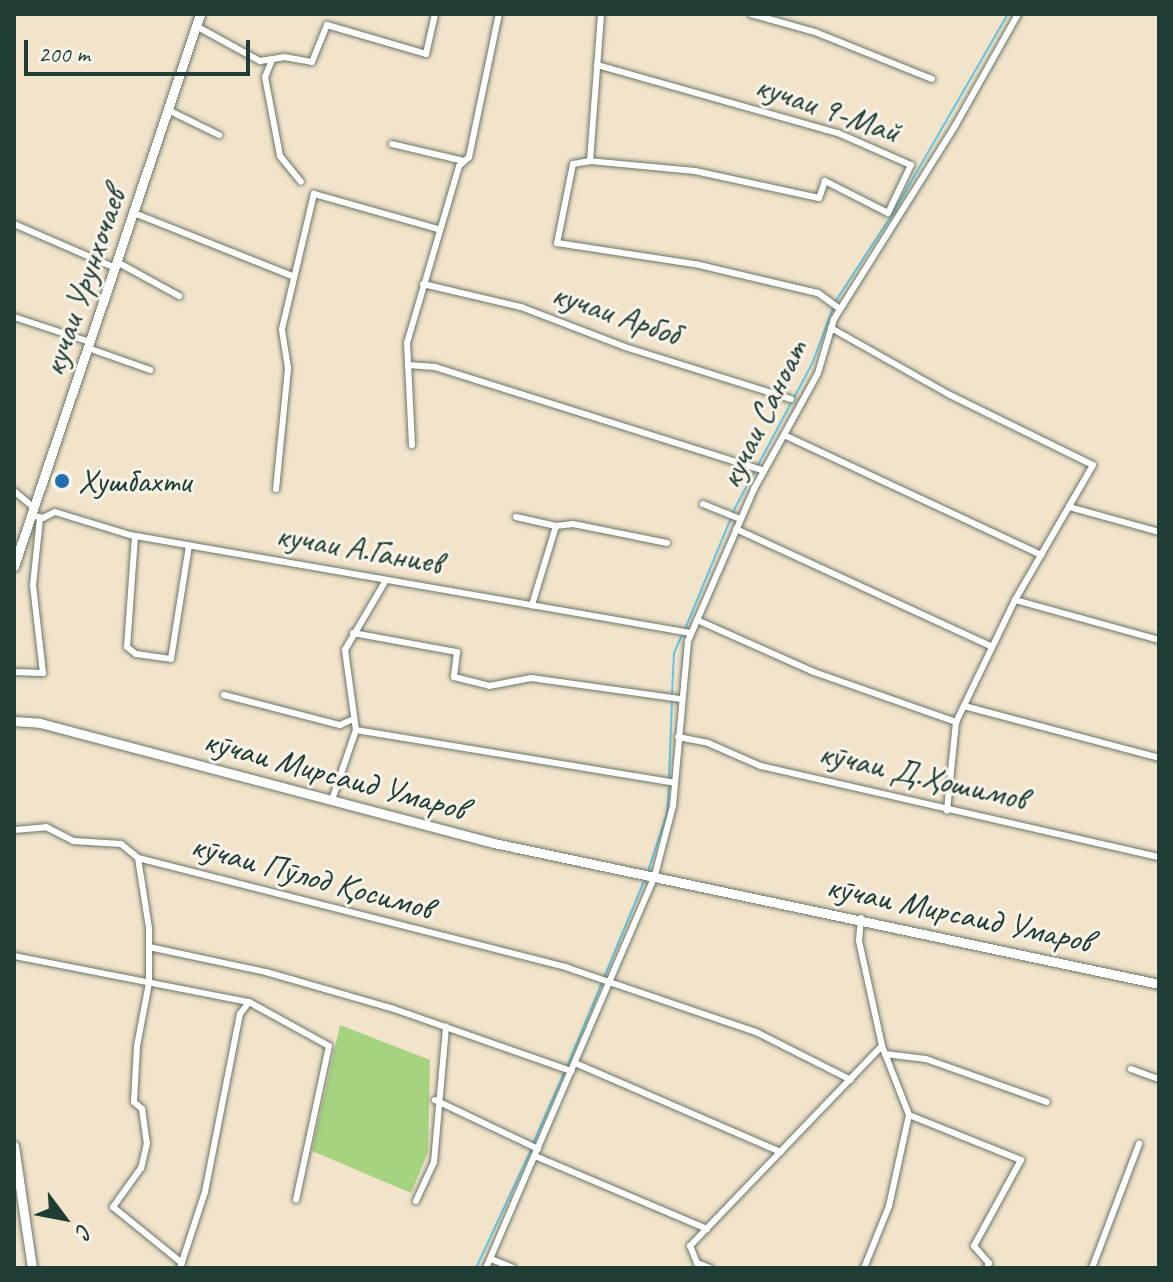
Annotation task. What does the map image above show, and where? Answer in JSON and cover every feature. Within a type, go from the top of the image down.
[{"type":"street","name":"кучаи Урунхочаев","points":[[14,566],[35,514],[200,14]]},
{"type":"street","points":[[196,26],[260,61],[312,62],[327,25],[426,54],[435,14]]},
{"type":"street","points":[[412,445],[407,343],[438,229],[464,161],[499,14]]},
{"type":"street","points":[[601,14],[590,161],[573,164],[557,243],[695,264],[818,293],[836,306]]},
{"type":"street","name":"кучаи 9-Май","points":[[751,14],[815,32],[932,79]]},
{"type":"street","name":"кучаи Саноат","points":[[486,1268],[567,1070],[575,1063],[649,874],[671,782],[678,737],[675,698],[686,632],[697,620],[736,529],[734,516],[758,469],[784,435],[818,373],[836,306],[955,126],[1018,14]]},
{"type":"street","points":[[272,60],[265,77],[280,156],[301,182]]},
{"type":"street","name":"кучаи 9-Май","points":[[590,161],[695,171],[819,198],[825,181],[888,213],[911,165],[838,133],[597,65]]},
{"type":"street","points":[[168,110],[219,135]]},
{"type":"street","points":[[392,144],[464,161]]},
{"type":"street","points":[[276,489],[288,368],[282,329],[292,276],[314,194],[438,229]]},
{"type":"street","points":[[134,213],[292,276]]},
{"type":"street","points":[[14,224],[116,265],[179,296]]},
{"type":"street","name":"кучаи Арбоб","points":[[423,284],[521,307],[625,347],[791,399]]},
{"type":"street","points":[[14,317],[150,370]]},
{"type":"street","points":[[831,328],[950,395],[1093,465],[1015,600],[956,722],[947,811]]},
{"type":"street","points":[[408,365],[435,367],[758,469]]},
{"type":"street","points":[[784,435],[1041,555]]},
{"type":"street","points":[[14,491],[35,514],[33,585],[43,673],[14,672]]},
{"type":"street","points":[[703,504],[734,516]]},
{"type":"street","points":[[1069,507],[1159,532]]},
{"type":"street","name":"кучаи А.Ганиев","points":[[35,514],[55,512],[135,536],[686,632]]},
{"type":"street","points":[[516,517],[556,526],[573,524],[667,543]]},
{"type":"street","points":[[532,605],[556,526]]},
{"type":"street","points":[[736,529],[992,647]]},
{"type":"street","points":[[135,536],[127,647],[136,654],[171,659],[189,545]]},
{"type":"street","points":[[332,800],[356,730],[351,720],[345,650],[386,580]]},
{"type":"street","points":[[1015,600],[1159,640]]},
{"type":"street","name":"кӯчаи Д.Ҳошимов","points":[[697,620],[814,672],[956,722]]},
{"type":"street","points":[[353,633],[457,652],[454,677],[489,686],[531,678],[675,698]]},
{"type":"street","points":[[224,695],[340,725],[351,720]]},
{"type":"street","points":[[964,706],[1159,758]]},
{"type":"street","name":"кӯчаи Мирсаид Умаров","points":[[14,721],[40,723],[494,843],[861,918],[1159,984]]},
{"type":"street","points":[[356,730],[671,782]]},
{"type":"street","name":"кӯчаи Д.Ҳошимов","points":[[678,737],[708,743],[761,766],[828,778],[947,811],[1159,857]]},
{"type":"street","name":"кӯчаи Пӯлод Қосимов","points":[[14,830],[46,827],[73,841],[121,844],[138,858],[333,904],[421,933],[605,980],[756,1032],[851,1080]]},
{"type":"street","points":[[138,858],[149,947],[149,983],[137,1046],[134,1102],[142,1109],[147,1143],[141,1168],[113,1207],[181,1266],[208,1178],[240,1014],[249,1002]]},
{"type":"street","points":[[861,918],[859,941],[883,1050],[909,1115],[889,1206],[864,1268]]},
{"type":"street","points":[[149,947],[266,972],[446,1027],[567,1070]]},
{"type":"street","points":[[14,956],[74,972],[249,1002],[329,1046],[296,1200]]},
{"type":"street","points":[[416,1201],[434,1162],[435,1100],[446,1027]]},
{"type":"street","points":[[708,1268],[697,1263],[690,1246],[883,1050]]},
{"type":"street","points":[[883,1050],[926,1059],[1047,1102]]},
{"type":"street","points":[[575,1063],[781,1152]]},
{"type":"street","points":[[1131,1069],[1159,1079]]},
{"type":"street","points":[[435,1100],[536,1152],[707,1229]]},
{"type":"street","points":[[909,1115],[1021,1160],[974,1246],[989,1263],[987,1268]]},
{"type":"street","points":[[1092,1268],[1139,1144]]},
{"type":"street","points":[[14,1146],[32,1268]]},
{"type":"street","points":[[491,1259],[513,1268]]},
{"type":"green space","points":[[340,1025],[430,1060],[428,1152],[411,1193],[312,1151]]},
{"type":"waterway","points":[[835,302],[893,213],[1008,14]]},
{"type":"waterway","points":[[685,629],[735,508],[812,364],[833,308]]},
{"type":"waterway","points":[[672,694],[674,653],[682,635]]},
{"type":"waterway","points":[[669,778],[672,701]]},
{"type":"waterway","points":[[648,871],[667,814],[669,785]]},
{"type":"waterway","points":[[567,1067],[644,881]]},
{"type":"waterway","points":[[533,1144],[564,1073]]},
{"type":"waterway","points":[[476,1268],[531,1150]]},
{"type":"place","name":"Хушбахти","points":[[62,481]]}]
